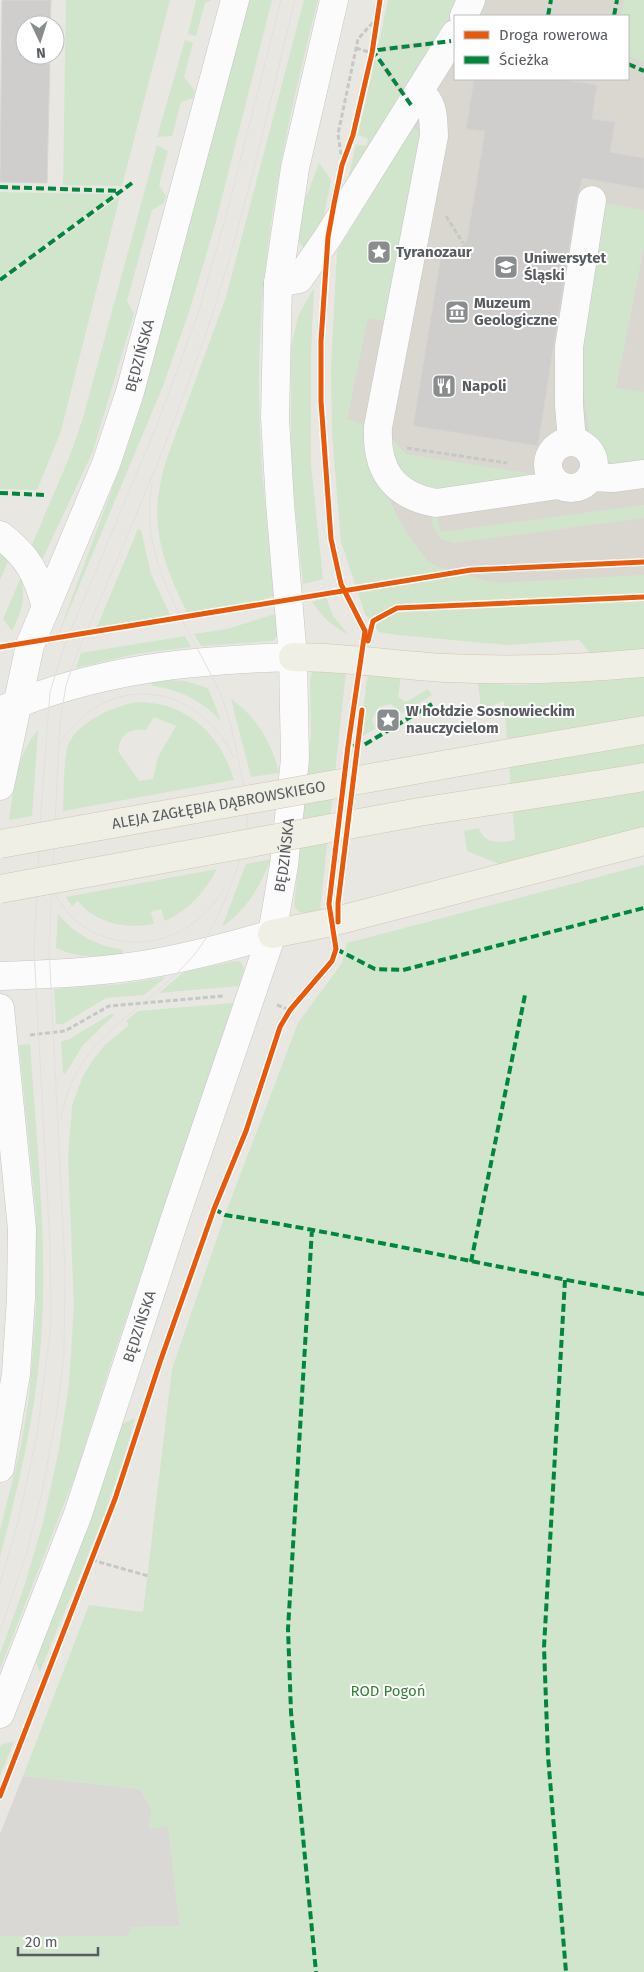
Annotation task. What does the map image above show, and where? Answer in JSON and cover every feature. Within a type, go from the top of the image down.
[{"type":"main road","points":[[293,656],[340,657],[443,668],[504,670],[568,668],[644,662]]},
{"type":"main road","name":"ALEJA ZAGŁĘBIA DĄBROWSKIEGO","points":[[0,844],[644,730]]},
{"type":"main road","points":[[0,889],[419,812],[644,777]]},
{"type":"main road","points":[[272,934],[332,922],[644,841]]},
{"type":"street","name":"BĘDZIŃSKA","points":[[0,786],[9,707],[30,645],[106,464],[130,392],[235,0]]},
{"type":"street","name":"BĘDZIŃSKA","points":[[0,1714],[78,1514],[174,1218],[272,934],[284,865],[295,759],[293,656],[275,418],[278,284],[295,168],[334,0]]},
{"type":"street","points":[[464,15],[471,0]]},
{"type":"street","points":[[278,284],[299,279],[328,238],[454,36]]},
{"type":"street","points":[[420,92],[427,98],[433,109],[434,136],[378,427],[377,447],[384,472],[400,489],[417,500],[436,503],[553,476]]},
{"type":"street","points":[[572,442],[569,405],[569,347],[592,200]]},
{"type":"street","points":[[572,442],[582,444],[591,453],[595,464],[592,477],[583,486],[570,489],[553,476],[549,458],[554,449],[562,444],[572,442]]},
{"type":"street","points":[[592,477],[614,478],[644,474]]},
{"type":"street","points":[[0,536],[20,551],[28,562],[39,583],[46,607]]},
{"type":"street","points":[[9,707],[66,686],[151,667],[218,659],[293,656]]},
{"type":"street","points":[[0,976],[73,973],[158,963],[193,956],[272,934]]},
{"type":"street","points":[[0,1017],[22,1229],[21,1298],[8,1377],[1,1463]]},
{"type":"path","points":[[375,28],[376,19]]},
{"type":"path","points":[[342,165],[338,134],[358,39],[376,19]]},
{"type":"path","points":[[370,62],[373,45]]},
{"type":"path","points":[[356,48],[372,53]]},
{"type":"path","points":[[342,165],[348,150]]},
{"type":"path","points":[[452,224],[463,243]]},
{"type":"path","points":[[402,442],[408,449],[530,468],[553,476]]},
{"type":"path","points":[[25,1036],[65,1032],[109,1006],[227,995]]},
{"type":"path","points":[[276,1005],[290,1010]]},
{"type":"path","points":[[92,1560],[148,1576]]},
{"type":"shaded area","name":"Uniwersytet Śląski","points":[[389,0],[644,0],[644,581],[490,592],[356,545],[338,426],[376,224],[382,34]]},
{"type":"shaded area","points":[[23,1776],[141,1789],[151,1809],[168,1826],[180,1926],[132,1927],[128,1936],[0,1936],[0,1834]]},
{"type":"green space","points":[[66,0],[170,0],[122,186],[63,185]]},
{"type":"green space","points":[[196,0],[211,0],[205,3],[196,36],[188,34]]},
{"type":"green space","points":[[249,0],[272,0],[215,225],[190,309],[163,386],[56,641],[127,448]]},
{"type":"green space","points":[[304,0],[318,0],[295,94],[277,187],[264,281],[261,328],[259,377],[260,432],[274,596],[225,613],[190,619],[172,579],[160,541],[158,502],[161,481],[167,458],[226,297]]},
{"type":"green space","points":[[388,0],[459,0],[437,40],[378,47]]},
{"type":"green space","points":[[624,0],[644,0],[644,62],[629,56],[629,15],[621,15]]},
{"type":"green space","points":[[185,40],[193,43],[184,77],[195,91],[193,98],[181,102],[172,136],[157,137]]},
{"type":"green space","points":[[433,46],[405,92],[377,53]]},
{"type":"green space","points":[[375,59],[402,97],[346,188],[356,144],[366,146],[368,139],[358,135]]},
{"type":"green space","points":[[413,128],[425,134],[390,322],[368,318],[347,419],[369,426],[381,474],[392,504],[407,533],[429,562],[452,571],[500,583],[644,575],[644,649],[590,653],[579,640],[508,645],[397,635],[379,632],[365,614],[341,542],[332,434],[331,367],[337,251]]},
{"type":"green space","points":[[157,145],[168,151],[159,185],[166,196],[164,203],[152,210],[127,301],[134,314],[93,451],[43,558],[41,558],[31,547],[69,458],[83,418]]},
{"type":"green space","points":[[319,163],[331,180],[322,225],[307,247],[303,247],[296,238],[302,208]]},
{"type":"green space","points":[[0,192],[98,194],[114,194],[0,278]]},
{"type":"green space","points":[[120,196],[61,431],[37,490],[0,489],[0,283]]},
{"type":"green space","points":[[604,203],[644,210],[644,246],[616,388],[644,392],[644,463],[618,466],[602,458],[591,443],[577,350]]},
{"type":"green space","points":[[314,288],[311,352],[311,465],[323,579],[303,584],[291,468],[291,348],[298,316]]},
{"type":"green space","points":[[386,433],[406,454],[533,474],[516,483],[435,494],[401,481]]},
{"type":"green space","points":[[644,505],[644,518],[454,543],[441,539],[432,525],[432,511],[437,511],[440,532]]},
{"type":"green space","points":[[138,529],[141,530],[151,574],[173,621],[94,634]]},
{"type":"green space","points":[[0,547],[10,557],[0,580]]},
{"type":"green space","points":[[21,577],[22,605],[12,631],[3,619]]},
{"type":"green space","points":[[326,597],[333,616],[348,634],[328,621],[312,602]]},
{"type":"green space","points":[[275,614],[277,635],[273,641],[201,646],[194,634],[227,629]]},
{"type":"green space","points":[[185,636],[191,647],[135,654],[76,668],[81,653]]},
{"type":"green space","points":[[318,670],[346,672],[320,910],[306,913],[299,912],[294,906],[311,733],[310,680],[312,672]]},
{"type":"green space","points":[[368,674],[401,676],[398,697],[406,702],[428,689],[432,695],[402,713],[391,704],[378,707],[372,720],[375,729],[359,738]]},
{"type":"green space","points":[[644,677],[644,830],[502,865],[467,851],[464,831],[479,828],[481,834],[493,842],[515,840],[504,701],[485,708],[482,716],[478,683],[519,685]]},
{"type":"green space","points":[[185,681],[208,688],[221,721],[199,702],[172,690],[153,686],[150,682]]},
{"type":"green space","points":[[231,699],[256,722],[262,731],[268,741],[279,773],[251,777]]},
{"type":"green space","points":[[139,702],[173,708],[200,724],[211,735],[220,749],[228,763],[234,780],[63,811],[65,764],[67,749],[71,740],[86,723],[107,711]],"holes":[[[154,717],[176,726],[158,757],[153,779],[139,781],[118,751],[123,736],[130,731],[146,730]]]},
{"type":"green space","points":[[38,730],[32,816],[9,820],[20,761]]},
{"type":"green space","points":[[271,859],[252,897],[239,913],[222,927],[246,864]]},
{"type":"green space","name":"ROD Pogoń","points":[[644,865],[644,1972],[0,1972],[0,1936],[128,1936],[131,1927],[180,1926],[168,1826],[149,1829],[151,1809],[141,1789],[23,1776],[89,1605],[143,1612],[172,1369],[225,1215],[298,1023],[342,963],[347,943]]},
{"type":"green space","points":[[217,869],[207,886],[195,900],[174,917],[165,921],[161,909],[151,912],[154,924],[133,926],[103,920],[86,909],[78,901],[72,906],[66,897]]},
{"type":"green space","points":[[58,914],[71,927],[87,938],[113,948],[122,949],[123,954],[89,956],[73,954],[56,948]]},
{"type":"green space","points":[[236,961],[241,962],[244,969],[239,986],[159,993],[184,972]]},
{"type":"green space","points":[[166,977],[144,995],[106,998],[63,1024],[56,1024],[54,989],[121,984]]},
{"type":"green space","points":[[234,1003],[111,1363],[77,1471],[0,1669],[0,1654],[24,1587],[43,1523],[59,1449],[69,1385],[74,1305],[68,1158],[72,1106],[82,1078],[92,1061],[105,1045],[129,1025],[126,1021],[138,1011]]},
{"type":"green space","points":[[111,1014],[115,1014],[83,1045],[65,1074],[63,1073],[61,1041],[68,1040]]},
{"type":"green space","points":[[30,1044],[42,1220],[42,1325],[37,1384],[27,1442],[0,1557],[0,1530],[21,1446],[29,1397],[36,1308],[36,1214],[19,1045]]},
{"type":"green space","points":[[135,1418],[116,1483],[40,1672],[35,1660],[104,1479],[122,1424]]},
{"type":"green space","points":[[14,1741],[0,1777],[1,1745]]},
{"type":"building","points":[[2,0],[51,0],[50,15],[15,15],[15,65],[50,65],[47,183],[0,182]]},
{"type":"building","points":[[474,80],[565,80],[597,85],[592,119],[615,122],[610,152],[644,158],[644,189],[582,178],[577,198],[538,446],[413,426],[441,256],[449,258],[467,240],[485,131],[466,129]]},
{"type":"tram line","points":[[0,1584],[18,1522],[37,1435],[51,1324],[50,1245],[34,950],[41,811],[50,692],[64,647],[158,422],[199,311],[229,205],[281,0]]},
{"type":"tram line","points":[[0,1631],[26,1555],[41,1497],[56,1418],[64,1354],[65,1269],[49,947],[60,721],[66,686],[75,658],[159,460],[204,339],[242,213],[295,0]]},
{"type":"tram line","points":[[61,1118],[69,1089],[81,1065],[96,1045],[114,1027],[175,975],[203,943],[228,893],[245,839],[247,810],[234,739],[219,691],[180,617],[159,567],[152,540],[150,513],[152,484]]},
{"type":"tram line","points":[[60,743],[79,720],[102,704],[126,695],[151,694],[176,700],[198,713],[218,732],[234,758]]},
{"type":"tram line","points":[[50,887],[72,917],[89,930],[104,937],[136,942],[152,941],[182,930],[204,914],[224,889]]},
{"type":"marked path","points":[[548,15],[551,0]]},
{"type":"marked path","points":[[614,15],[617,0]]},
{"type":"marked path","points":[[411,105],[376,55],[372,53],[378,50],[451,41]]},
{"type":"marked path","points":[[629,64],[644,71]]},
{"type":"marked path","points":[[0,280],[132,183]]},
{"type":"marked path","points":[[0,187],[121,191]]},
{"type":"marked path","points":[[0,493],[45,495]]},
{"type":"marked path","points":[[353,746],[364,745],[432,704]]},
{"type":"marked path","points":[[336,949],[375,969],[403,970],[644,908]]},
{"type":"marked path","points":[[471,1262],[525,995]]},
{"type":"marked path","points":[[214,1209],[225,1215],[330,1233],[644,1294]]},
{"type":"marked path","points":[[312,1229],[288,1629],[291,1712],[316,1972]]},
{"type":"marked path","points":[[565,1280],[544,1647],[548,1756],[566,1972]]},
{"type":"cycle path","points":[[0,1796],[115,1499],[160,1362],[214,1209],[246,1131],[280,1027],[290,1010],[332,961],[336,949],[329,904],[348,746],[365,631],[341,584],[331,539],[321,401],[321,341],[328,237],[342,165],[353,135],[372,53],[380,0]]},
{"type":"cycle path","points":[[0,647],[471,570],[644,562]]},
{"type":"cycle path","points":[[368,641],[373,621],[397,608],[644,597]]},
{"type":"cycle path","points":[[338,922],[338,903],[362,710]]},
{"type":"place","name":"Tyranozaur","points":[[379,252]]},
{"type":"place","name":"Uniwersytet Śląski","points":[[506,267]]},
{"type":"place","name":"Muzeum Geologiczne","points":[[457,312]]},
{"type":"place","name":"Napoli","points":[[444,386]]},
{"type":"place","name":"W hołdzie Sosnowieckim nauczycielom","points":[[388,720]]}]
